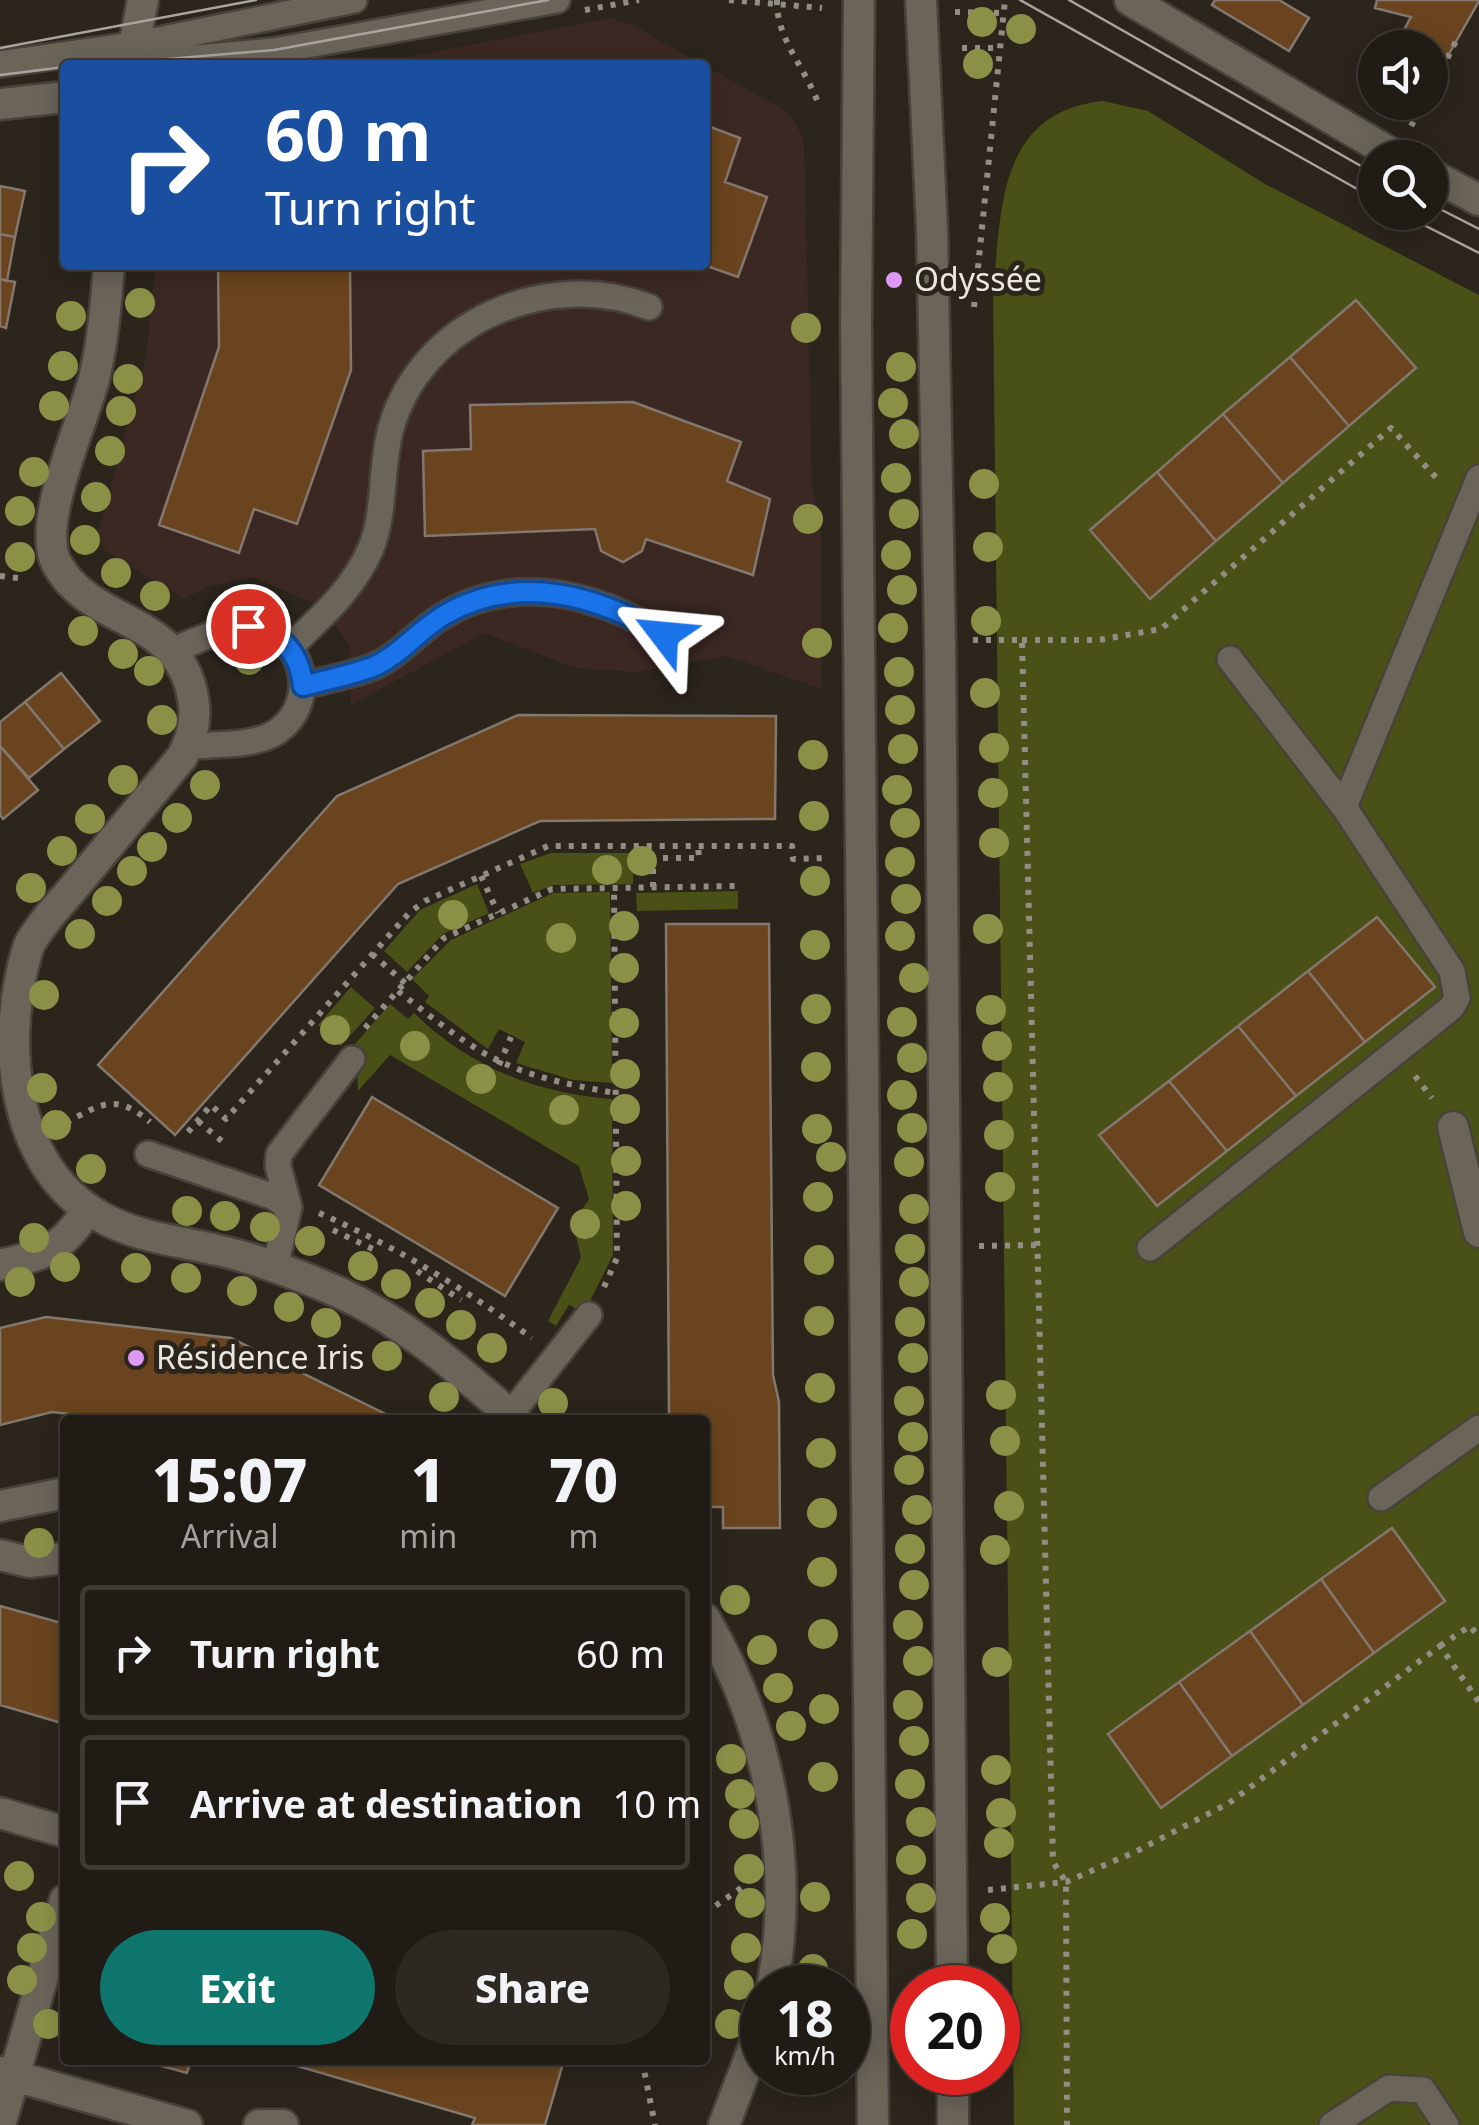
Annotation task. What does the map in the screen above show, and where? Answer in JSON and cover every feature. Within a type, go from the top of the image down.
[{"type":"main road","points":[[128,55],[143,0]]},
{"type":"main road","points":[[921,0],[932,228],[940,640],[952,1965]]},
{"type":"main road","points":[[1130,0],[1369,140]]},
{"type":"main road","points":[[853,9],[873,2125]]},
{"type":"main road","points":[[0,104],[60,98]]},
{"type":"main road","points":[[1448,184],[1479,200]]},
{"type":"main road","points":[[108,270],[94,377],[56,504],[52,552],[57,564],[82,591],[151,632],[172,650],[185,668],[195,709],[188,746],[30,943],[4,1001],[3,1052],[19,1124],[36,1154],[74,1199],[88,1209],[135,1232],[275,1267],[385,1316],[426,1343],[510,1415]]},
{"type":"main road","points":[[1453,1127],[1479,1232]]},
{"type":"main road","points":[[0,1265],[54,1250],[65,1242],[88,1209]]},
{"type":"main road","points":[[0,1506],[60,1494]]},
{"type":"main road","points":[[0,1555],[29,1562],[60,1559]]},
{"type":"main road","points":[[710,1630],[752,1718],[772,1806],[780,1903],[774,1965]]},
{"type":"main road","points":[[0,1813],[60,1831]]},
{"type":"main road","points":[[0,2125],[7,2074],[60,1915]]},
{"type":"main road","points":[[7,2074],[187,2125]]},
{"type":"main road","points":[[724,2125],[740,2083]]},
{"type":"main road","points":[[953,2095],[953,2125]]},
{"type":"main road","points":[[259,2125],[283,2125]]},
{"type":"lane","points":[[0,64],[128,55],[354,0]]},
{"type":"lane","points":[[175,60],[274,51],[557,0]]},
{"type":"lane","points":[[128,55],[158,60]]},
{"type":"lane","points":[[290,648],[347,591],[360,570],[378,523],[392,426],[403,400],[438,353],[482,320],[544,294],[602,292],[649,306]]},
{"type":"lane","points":[[1344,807],[1475,490]]},
{"type":"lane","points":[[303,686],[377,665],[445,615],[487,597],[519,592],[582,597],[610,606],[664,635]]},
{"type":"lane","points":[[172,650],[248,626],[278,636],[290,648],[302,672],[300,704],[277,732],[260,740],[188,746]]},
{"type":"lane","points":[[1150,1248],[1451,1008],[1457,998],[1452,971],[1344,807],[1230,659]]},
{"type":"lane","points":[[275,1267],[289,1208],[278,1166],[280,1154],[352,1059]]},
{"type":"lane","points":[[148,1154],[274,1197],[289,1208]]},
{"type":"lane","points":[[515,1415],[589,1315]]},
{"type":"lane","points":[[1382,1498],[1479,1428]]},
{"type":"lane","points":[[1332,2125],[1389,2088],[1423,2090],[1446,2125]]},
{"type":"path","points":[[729,0],[776,7],[777,0]]},
{"type":"path","points":[[1004,0],[1004,14]]},
{"type":"path","points":[[1448,57],[1458,37]]},
{"type":"path","points":[[962,48],[994,48]]},
{"type":"path","points":[[940,640],[1099,640],[1161,629],[1391,428],[1452,495],[1475,490]]},
{"type":"path","points":[[0,576],[18,578]]},
{"type":"path","points":[[1022,640],[1053,1862],[1066,1882],[1067,2125]]},
{"type":"path","points":[[179,1140],[211,1105],[226,1119],[416,906],[548,846],[792,846],[793,859],[828,858]]},
{"type":"path","points":[[653,887],[653,858],[699,858],[698,846]]},
{"type":"path","points":[[481,876],[498,913]]},
{"type":"path","points":[[352,1059],[344,1051],[444,938],[552,888],[737,886]]},
{"type":"path","points":[[589,1315],[617,1258],[614,888]]},
{"type":"path","points":[[372,954],[405,983]]},
{"type":"path","points":[[398,991],[456,1038],[500,1065],[555,1082],[615,1093]]},
{"type":"path","points":[[500,1065],[511,1037]]},
{"type":"path","points":[[66,1123],[113,1102],[132,1107],[155,1126]]},
{"type":"path","points":[[289,1208],[311,1210],[390,1244],[451,1279],[513,1324]]},
{"type":"path","points":[[334,1230],[378,1252]]},
{"type":"path","points":[[947,1248],[1040,1245]]},
{"type":"path","points":[[416,1272],[461,1300]]},
{"type":"path","points":[[952,1893],[1066,1882],[1137,1852],[1229,1803],[1470,1626],[1479,1637]]},
{"type":"path","points":[[1440,1646],[1479,1702]]},
{"type":"path","points":[[710,1910],[752,1883]]},
{"type":"path","points":[[643,2065],[655,2125]]},
{"type":"shaded area","points":[[610,18],[635,26],[693,60],[392,60]]},
{"type":"shaded area","points":[[710,69],[779,107],[793,118],[804,142],[812,484],[821,532],[822,689],[727,656],[636,672],[575,668],[484,633],[351,705],[350,645],[319,606],[253,577],[210,586],[183,599],[103,549],[98,533],[146,357],[155,270],[710,270]]},
{"type":"green space","points":[[1103,101],[1148,111],[1265,184],[1479,295],[1479,2125],[1014,2125],[1014,2095],[1020,2095],[1020,1965],[1012,1965],[993,296],[1003,200],[1011,171],[1024,145],[1042,124],[1068,109]]},
{"type":"green space","points":[[551,853],[633,853],[633,884],[553,885],[533,893],[520,864]]},
{"type":"green space","points":[[477,884],[489,913],[443,934],[407,972],[384,951],[420,910]]},
{"type":"green space","points":[[738,891],[738,909],[637,911],[636,893]]},
{"type":"green space","points":[[610,892],[612,1083],[573,1080],[516,1063],[525,1042],[499,1029],[488,1049],[425,1002],[429,996],[412,979],[451,940],[553,893]]},
{"type":"green space","points":[[351,987],[375,1008],[341,1046],[318,1025]]},
{"type":"green space","points":[[390,1004],[408,1019],[414,1013],[457,1048],[505,1074],[557,1091],[612,1099],[613,1255],[584,1313],[569,1305],[556,1326],[548,1321],[581,1258],[573,1223],[589,1199],[579,1166],[390,1055],[358,1091],[357,1069],[347,1053]]},
{"type":"building","points":[[1215,0],[1279,0],[1309,18],[1289,51],[1212,5]]},
{"type":"building","points":[[1377,0],[1479,0],[1448,56],[1448,30],[1404,30],[1411,17],[1375,8]]},
{"type":"building","points":[[710,127],[740,138],[725,182],[767,197],[738,277],[710,267]]},
{"type":"building","points":[[0,186],[25,191],[15,237],[0,234]]},
{"type":"building","points":[[0,234],[15,237],[7,281],[0,279]]},
{"type":"building","points":[[218,270],[350,270],[351,370],[297,524],[254,509],[239,553],[159,525],[219,347]]},
{"type":"building","points":[[0,279],[15,282],[6,328],[0,326]]},
{"type":"building","points":[[1356,300],[1416,368],[1349,426],[1290,357]]},
{"type":"building","points":[[1290,357],[1349,426],[1283,483],[1223,414]]},
{"type":"building","points":[[633,402],[741,442],[727,481],[770,499],[753,575],[646,539],[642,551],[623,562],[601,551],[595,529],[425,536],[423,451],[471,449],[470,405]]},
{"type":"building","points":[[1223,414],[1283,483],[1216,541],[1157,472]]},
{"type":"building","points":[[1157,472],[1216,541],[1150,599],[1090,530]]},
{"type":"building","points":[[61,673],[100,721],[64,749],[25,702]]},
{"type":"building","points":[[25,702],[64,749],[29,778],[0,746],[0,722]]},
{"type":"building","points":[[518,715],[776,716],[775,819],[540,821],[398,884],[175,1135],[98,1065],[337,796]]},
{"type":"building","points":[[0,746],[38,790],[3,819],[0,815]]},
{"type":"building","points":[[1377,917],[1435,987],[1365,1042],[1308,971]]},
{"type":"building","points":[[666,924],[769,924],[773,1375],[779,1402],[780,1528],[723,1528],[723,1507],[710,1507],[710,1415],[669,1415]]},
{"type":"building","points":[[1308,971],[1365,1042],[1296,1096],[1238,1026]]},
{"type":"building","points":[[1238,1026],[1296,1096],[1227,1151],[1169,1081]]},
{"type":"building","points":[[1169,1081],[1227,1151],[1157,1206],[1099,1135]]},
{"type":"building","points":[[372,1097],[558,1208],[505,1296],[319,1185]]},
{"type":"building","name":"Résidence Iris","points":[[46,1317],[231,1338],[388,1415],[52,1412],[0,1425],[0,1328]]},
{"type":"building","points":[[1392,1528],[1445,1601],[1374,1653],[1321,1579]]},
{"type":"building","points":[[1321,1579],[1374,1653],[1303,1705],[1250,1631]]},
{"type":"building","points":[[0,1606],[60,1623],[60,1723],[0,1705]]},
{"type":"building","points":[[1250,1631],[1303,1705],[1232,1756],[1179,1682]]},
{"type":"building","points":[[1179,1682],[1232,1756],[1161,1808],[1108,1734]]},
{"type":"building","points":[[158,2065],[189,2065],[187,2073]]},
{"type":"building","points":[[294,2065],[563,2065],[545,2125],[472,2125],[475,2118]]},
{"type":"tram line","points":[[0,48],[256,0]]},
{"type":"tram line","points":[[156,60],[274,50],[548,0]]},
{"type":"tram line","points":[[1020,0],[1358,189]]},
{"type":"tram line","points":[[1069,0],[1358,164]]},
{"type":"tram line","points":[[0,75],[60,68]]},
{"type":"tram line","points":[[1448,213],[1479,229]]},
{"type":"tram line","points":[[1434,230],[1479,253]]},
{"type":"place","name":"Odyssée","points":[[894,280]]},
{"type":"place","name":"Résidence Iris","points":[[136,1358]]},
{"type":"route","points":[[248,626],[278,636],[290,648],[302,672],[303,686],[377,665],[464,605],[519,592],[582,597],[610,606],[664,635]]}]
